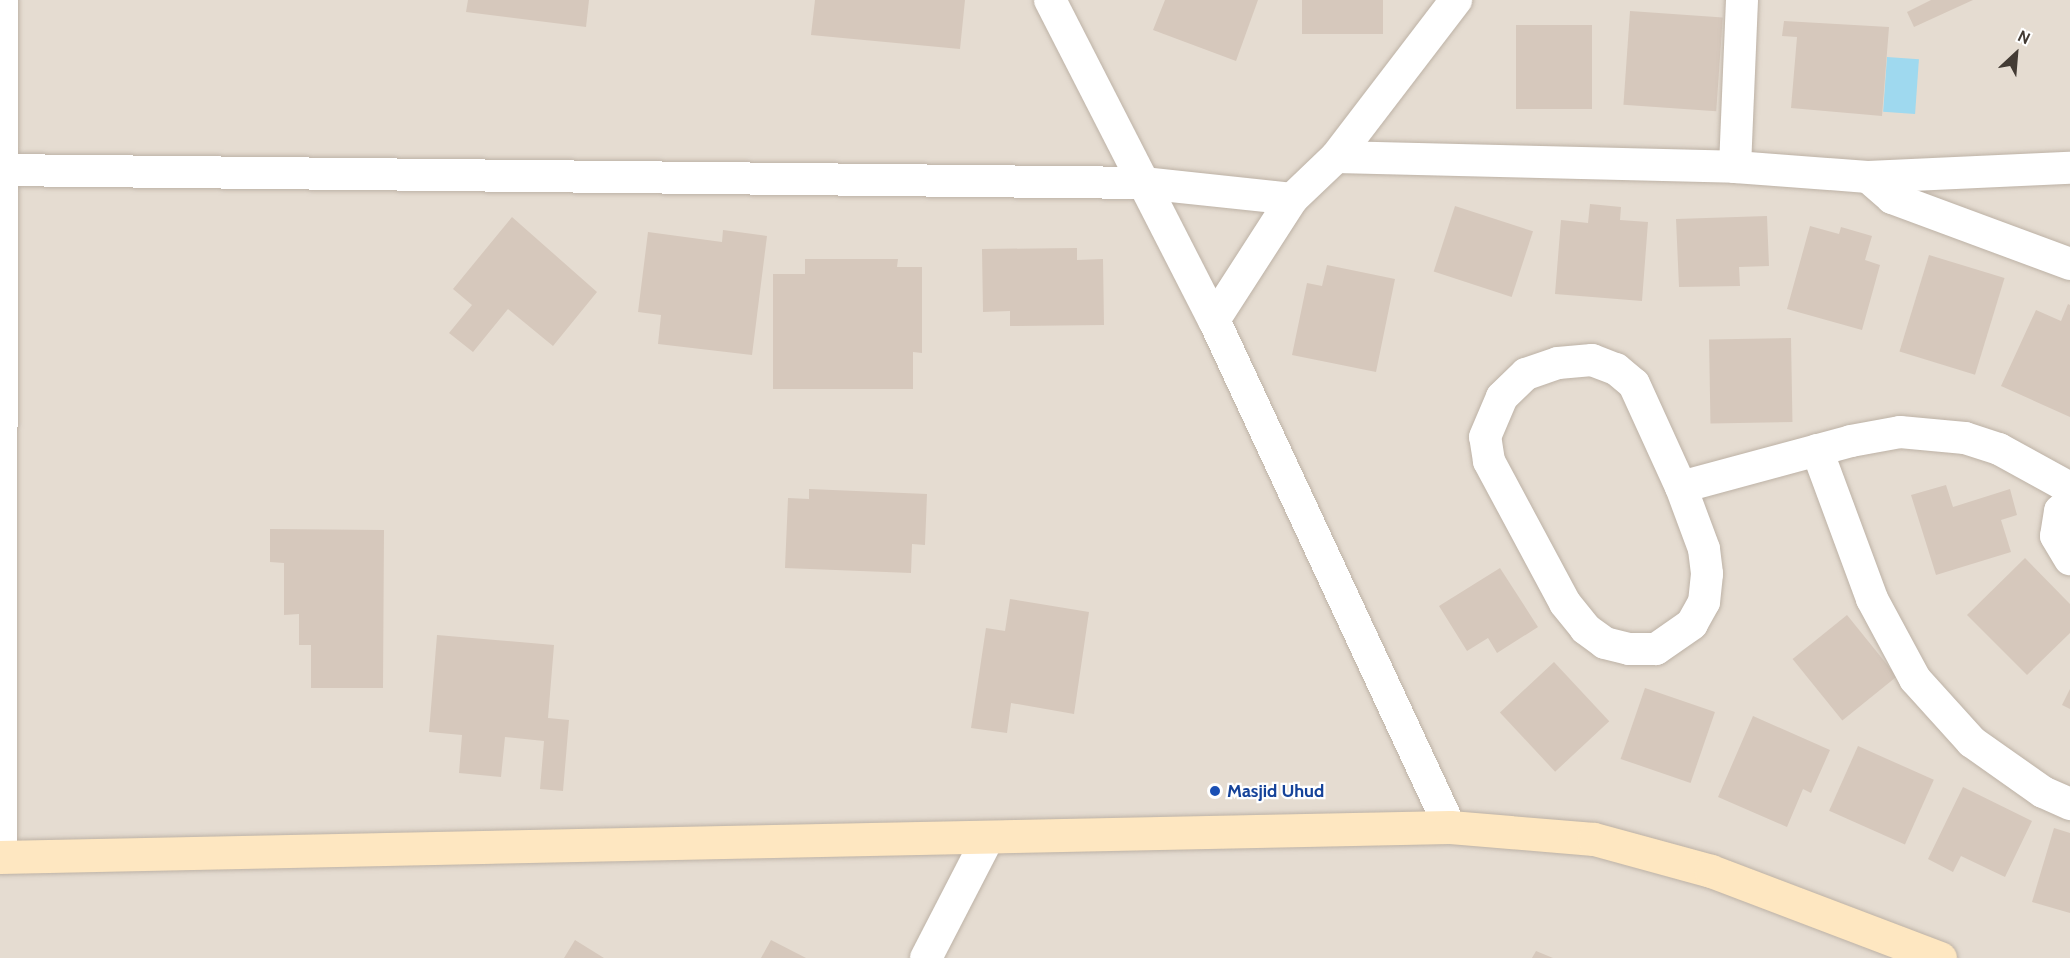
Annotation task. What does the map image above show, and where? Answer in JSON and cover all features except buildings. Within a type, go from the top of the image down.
[{"type":"main road","points":[[1,857],[987,840],[1450,827],[1594,839],[1711,871],[1940,958]]},
{"type":"street","points":[[1,857],[2,0]]},
{"type":"street","points":[[1050,0],[1214,320],[1450,827]]},
{"type":"street","points":[[1214,320],[1292,199],[1336,157],[1456,0]]},
{"type":"street","points":[[1735,167],[1742,0]]},
{"type":"street","points":[[1336,157],[1735,167],[1868,177],[2070,168]]},
{"type":"street","points":[[1,170],[1143,183],[1292,199]]},
{"type":"street","points":[[1868,177],[1892,198],[2070,264]]},
{"type":"street","points":[[1592,360],[1616,369],[1634,384],[1681,487],[1704,549],[1707,574],[1704,602],[1692,624],[1656,649],[1629,649],[1605,643],[1586,629],[1565,603],[1490,461],[1485,437],[1491,417],[1502,397],[1526,374],[1558,363],[1592,360]]},
{"type":"street","points":[[1681,487],[1817,450],[1900,432],[1965,438],[1999,449],[2070,488]]},
{"type":"street","points":[[1817,450],[1872,598],[1915,679],[1972,742],[2043,792],[2070,804]]},
{"type":"street","points":[[2070,502],[2060,511],[2056,536],[2070,559]]},
{"type":"street","points":[[926,958],[987,840]]},
{"type":"shaded area","points":[[0,0],[2070,0],[2070,958],[0,958]]},
{"type":"water","points":[[1887,57],[1919,59],[1915,114],[1883,112]]},
{"type":"place","name":"Masjid Uhud","points":[[1215,791]]}]
